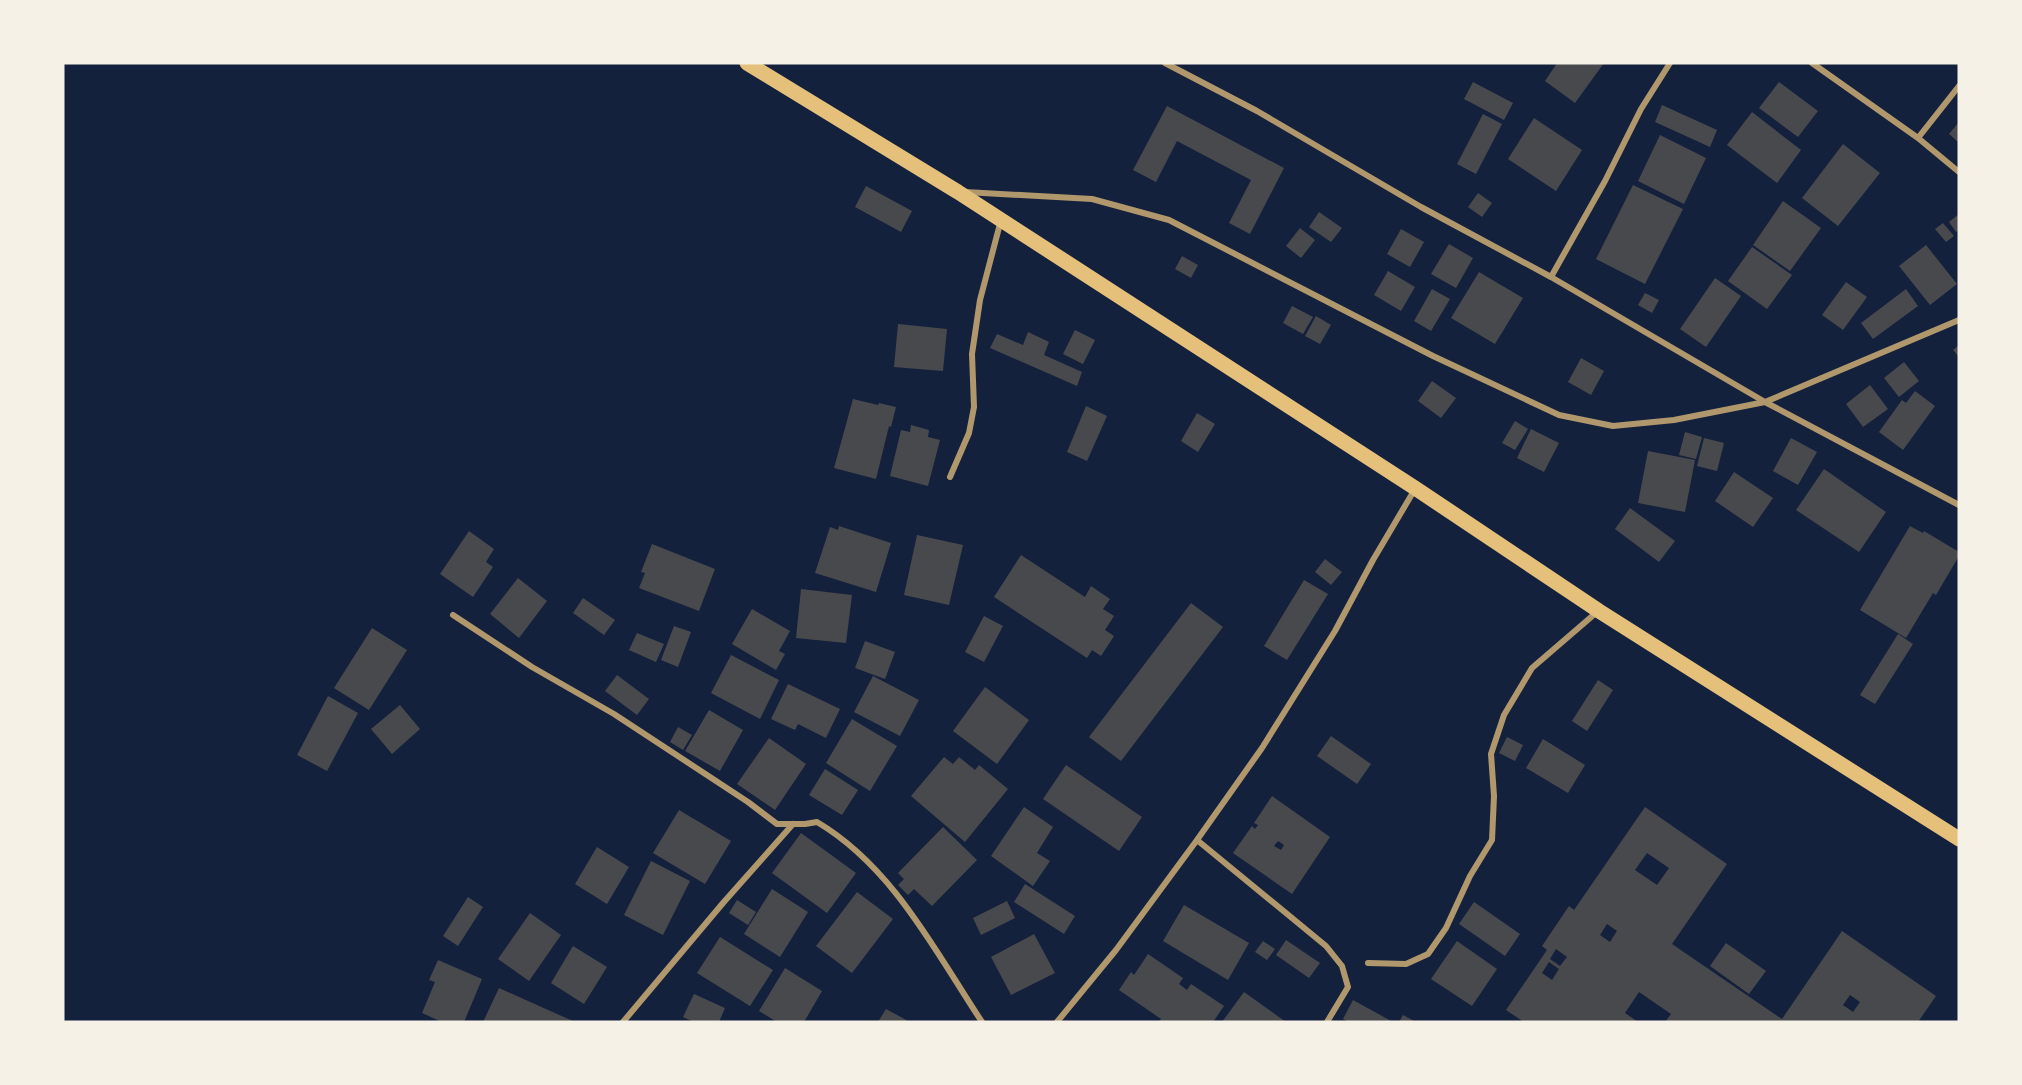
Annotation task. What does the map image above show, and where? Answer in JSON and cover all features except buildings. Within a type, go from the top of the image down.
[{"type":"main road","points":[[747,63],[1001,219],[1415,488],[1599,611],[1959,839]]},
{"type":"street","points":[[1165,63],[1257,111],[1421,207],[1551,277],[1765,402],[1959,505]]},
{"type":"street","points":[[1551,277],[1605,181],[1641,109],[1670,63]]},
{"type":"street","points":[[1812,63],[1918,138],[1959,172]]},
{"type":"street","points":[[1918,138],[1959,86]]},
{"type":"street","points":[[958,192],[1092,200],[1169,220],[1433,357],[1559,415],[1613,426],[1674,420],[1765,402],[1959,320]]},
{"type":"street","points":[[950,477],[969,434],[974,407],[972,354],[980,300],[1001,219]]},
{"type":"street","points":[[1057,1022],[1116,950],[1262,748],[1310,673],[1415,488]]},
{"type":"street","points":[[1368,963],[1406,964],[1428,954],[1440,936],[1470,876],[1492,840],[1494,796],[1491,754],[1504,715],[1532,668],[1599,611]]},
{"type":"street","points":[[453,615],[532,667],[614,714],[748,802],[777,824],[817,822],[830,829],[870,863],[921,926],[982,1022]]},
{"type":"street","points":[[623,1022],[709,919],[793,824]]},
{"type":"street","points":[[1197,840],[1326,946],[1342,966],[1348,987],[1327,1022]]}]
